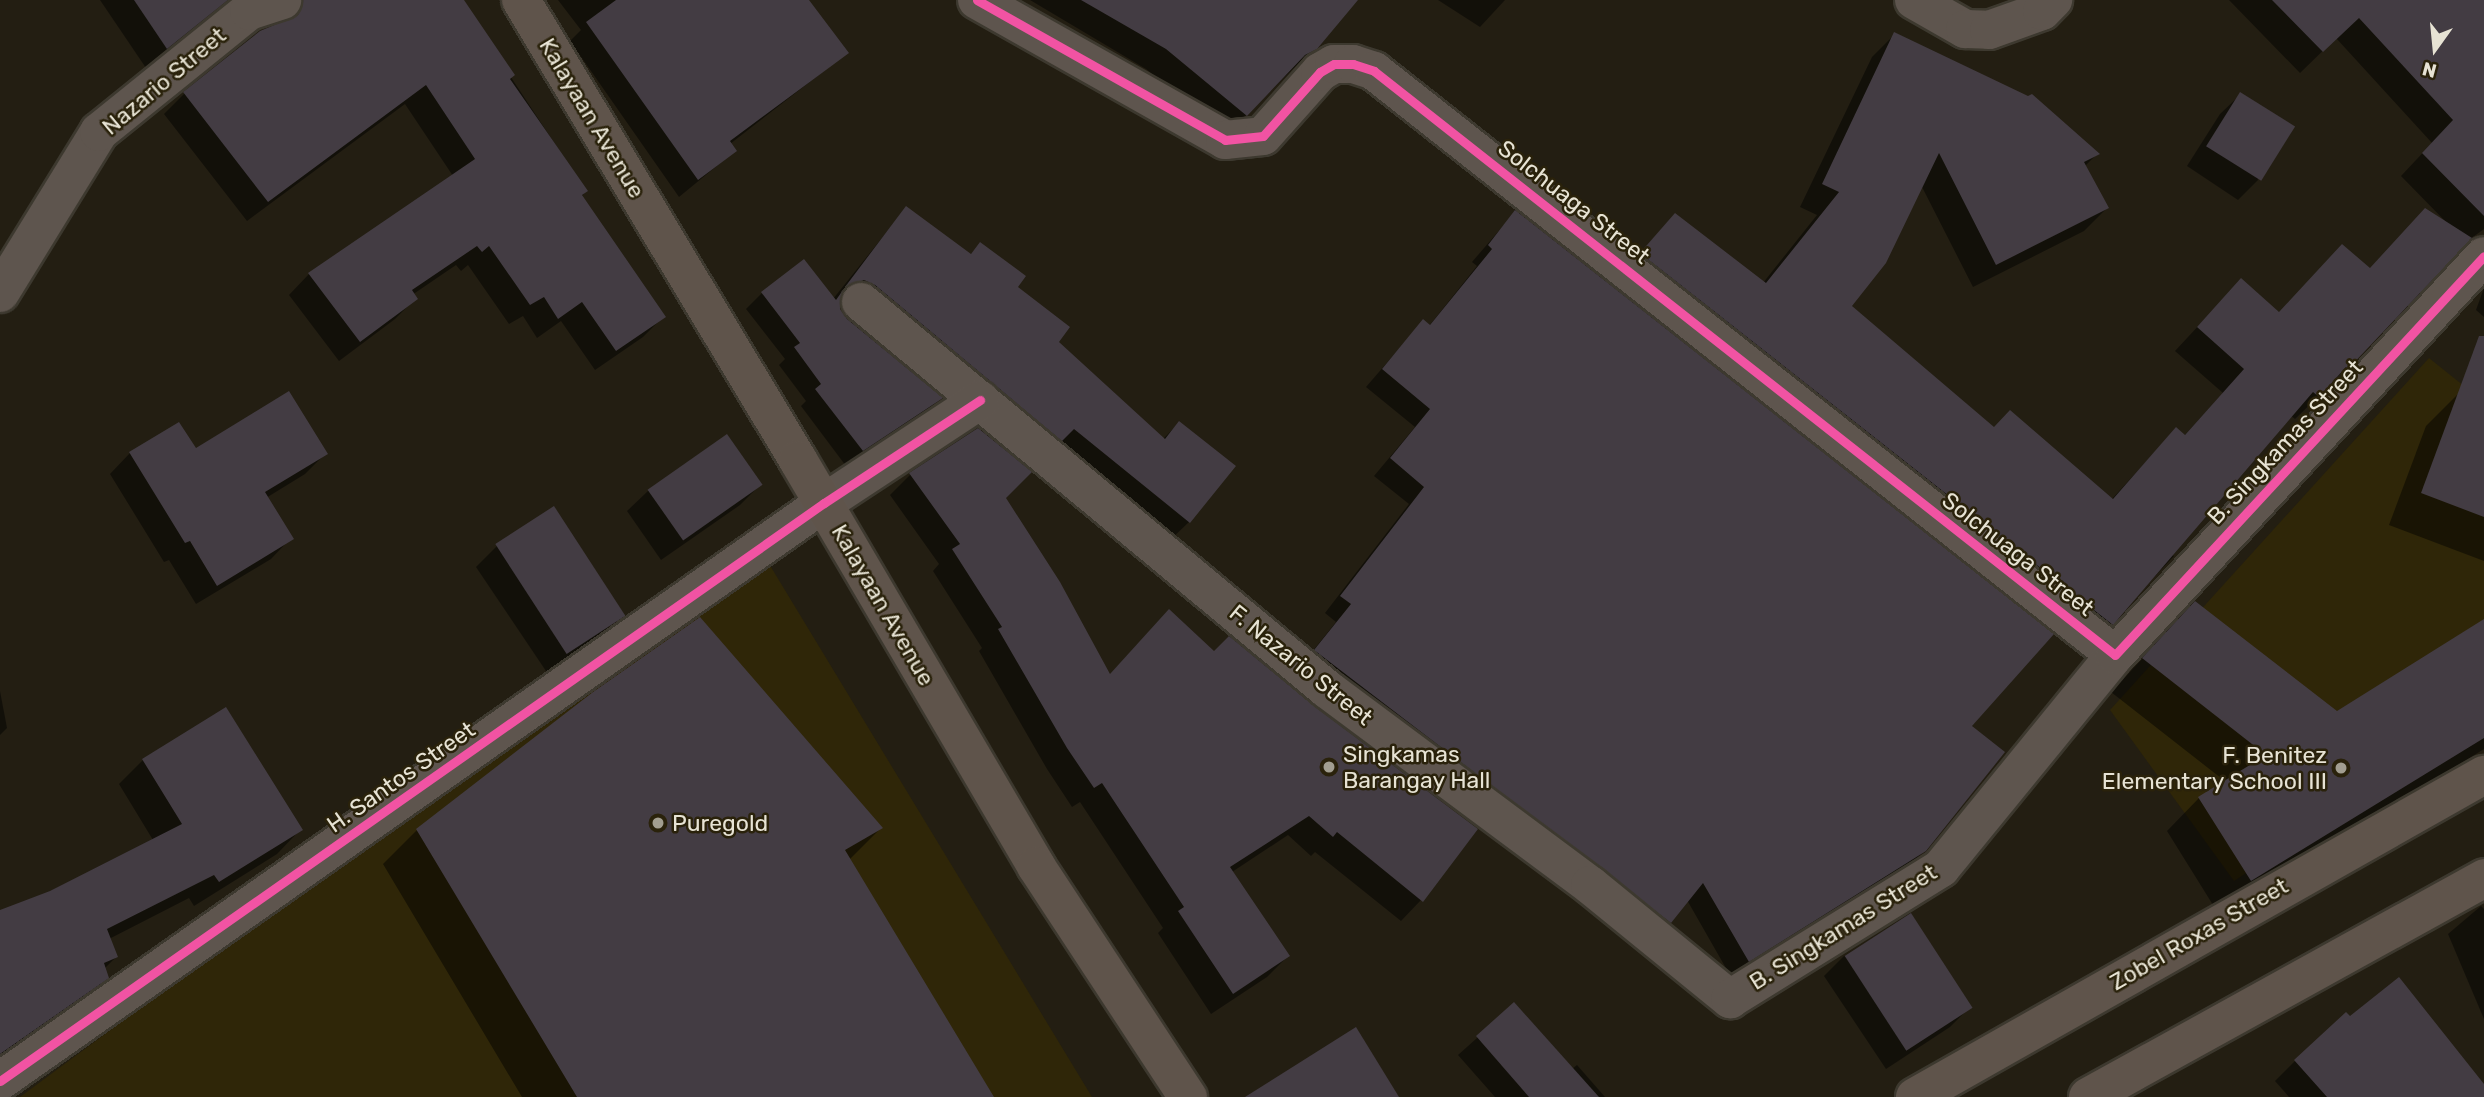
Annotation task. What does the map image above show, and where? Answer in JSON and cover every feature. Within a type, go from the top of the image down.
[{"type":"main road","name":"Kalayaan Avenue","points":[[521,0],[824,503],[1036,866],[1188,1097]]},
{"type":"main road","name":"Zobel Roxas Street","points":[[1915,1097],[2484,775]]},
{"type":"main road","points":[[2088,1097],[2484,878]]},
{"type":"street","name":"Nazario Street","points":[[0,293],[99,132],[248,11],[282,0]]},
{"type":"street","name":"Solchuaga Street","points":[[977,0],[1225,140],[1263,136],[1320,72],[1334,64],[1374,71],[2115,655]]},
{"type":"street","points":[[1914,0],[1965,29],[1989,30],[2042,10],[2053,0]]},
{"type":"street","name":"B. Singkamas Street","points":[[1730,999],[1941,868],[2115,655],[2484,256]]},
{"type":"street","name":"F. Nazario Street","points":[[861,302],[1327,689],[1590,885],[1730,999]]},
{"type":"street","points":[[824,503],[979,400]]},
{"type":"street","name":"H. Santos Street","points":[[0,1082],[824,503]]},
{"type":"shaded area","points":[[2429,358],[2484,402],[2484,718],[2234,881],[2110,710]]},
{"type":"shaded area","name":"Puregold","points":[[760,549],[1092,1097],[20,1097]]},
{"type":"building","points":[[134,0],[228,0],[167,49]]},
{"type":"building","points":[[303,0],[464,0],[515,75],[510,79],[588,191],[582,195],[666,317],[616,351],[582,302],[558,319],[544,297],[530,305],[489,246],[482,252],[477,246],[412,290],[418,299],[360,342],[308,273],[475,159],[426,85],[268,202],[183,92],[260,31],[298,15]]},
{"type":"building","points":[[616,0],[809,0],[849,53],[730,141],[737,151],[698,180],[586,22]]},
{"type":"building","points":[[1081,0],[1358,0],[1317,49],[1305,55],[1247,116],[1166,49]]},
{"type":"building","points":[[2272,0],[2484,0],[2484,216],[2422,153],[2453,120],[2359,18],[2323,52]]},
{"type":"building","points":[[1894,32],[2028,96],[2032,94],[2100,154],[2084,162],[2109,208],[1996,265],[1939,153],[1886,263],[1852,306],[1994,427],[2010,410],[2113,499],[2176,427],[2185,435],[2244,369],[2197,327],[2241,278],[2279,312],[2342,244],[2370,268],[2425,208],[2472,238],[2348,369],[2346,367],[2319,397],[2313,392],[2113,625],[1640,253],[1675,213],[1766,283],[1839,192],[1822,184]]},
{"type":"building","points":[[2240,92],[2295,126],[2261,181],[2206,146]]},
{"type":"building","points":[[906,206],[971,254],[980,242],[1026,276],[1018,287],[1070,327],[1059,342],[1165,439],[1179,421],[1236,466],[1190,523],[1074,429],[1062,441],[875,285],[864,280],[845,287]]},
{"type":"building","points":[[1515,210],[2054,634],[1972,726],[2005,752],[1926,851],[1749,962],[1703,883],[1671,923],[1314,650],[1351,604],[1340,596],[1424,487],[1390,458],[1430,409],[1382,369],[1423,319],[1430,325],[1492,249],[1488,245]]},
{"type":"building","points":[[804,259],[836,300],[843,290],[840,309],[847,319],[943,398],[863,451],[815,389],[821,384],[794,347],[800,343],[761,292]]},
{"type":"building","points":[[2479,336],[2484,336],[2484,517],[2421,493]]},
{"type":"building","points":[[289,391],[328,454],[265,492],[294,539],[217,586],[190,541],[185,543],[129,452],[179,422],[196,448]]},
{"type":"building","points":[[978,428],[1032,472],[1006,498],[1060,582],[1110,674],[1169,609],[1214,651],[1229,636],[1314,706],[1478,829],[1423,902],[1337,832],[1333,837],[1309,816],[1230,867],[1290,956],[1233,994],[1178,911],[1184,907],[1102,783],[1094,788],[1067,748],[998,629],[1002,627],[952,549],[960,544],[909,473]]},
{"type":"building","points":[[727,434],[763,485],[683,540],[648,490]]},
{"type":"building","points":[[554,506],[625,616],[567,654],[495,544]]},
{"type":"building","name":"F. Benitez Elementary School III","points":[[2195,601],[2337,711],[2484,619],[2484,738],[2251,881],[2198,797],[2266,755],[2142,658]]},
{"type":"building","points":[[700,617],[883,828],[845,850],[994,1097],[577,1097],[416,829],[593,692]]},
{"type":"building","points":[[226,707],[303,830],[219,882],[214,875],[107,929],[118,957],[104,963],[109,978],[0,1054],[0,910],[50,891],[182,824],[142,759]]},
{"type":"building","points":[[1911,913],[1973,1008],[1906,1051],[1845,956]]},
{"type":"building","points":[[2399,977],[2484,1084],[2484,1097],[2327,1097],[2294,1060],[2346,1012],[2350,1016]]},
{"type":"building","points":[[1514,1002],[1599,1097],[1529,1097],[1476,1036]]},
{"type":"building","points":[[1356,1027],[1399,1097],[1245,1097]]},
{"type":"cycle path","points":[[977,0],[1225,140],[1263,136],[1320,72],[1334,64],[1353,64],[1374,71],[2115,655],[2484,256]]},
{"type":"cycle path","points":[[0,1081],[824,503],[980,400]]},
{"type":"place","name":"Singkamas Barangay Hall","points":[[1329,767]]},
{"type":"place","name":"F. Benitez Elementary School III","points":[[2341,768]]},
{"type":"place","name":"Puregold","points":[[658,823]]}]
